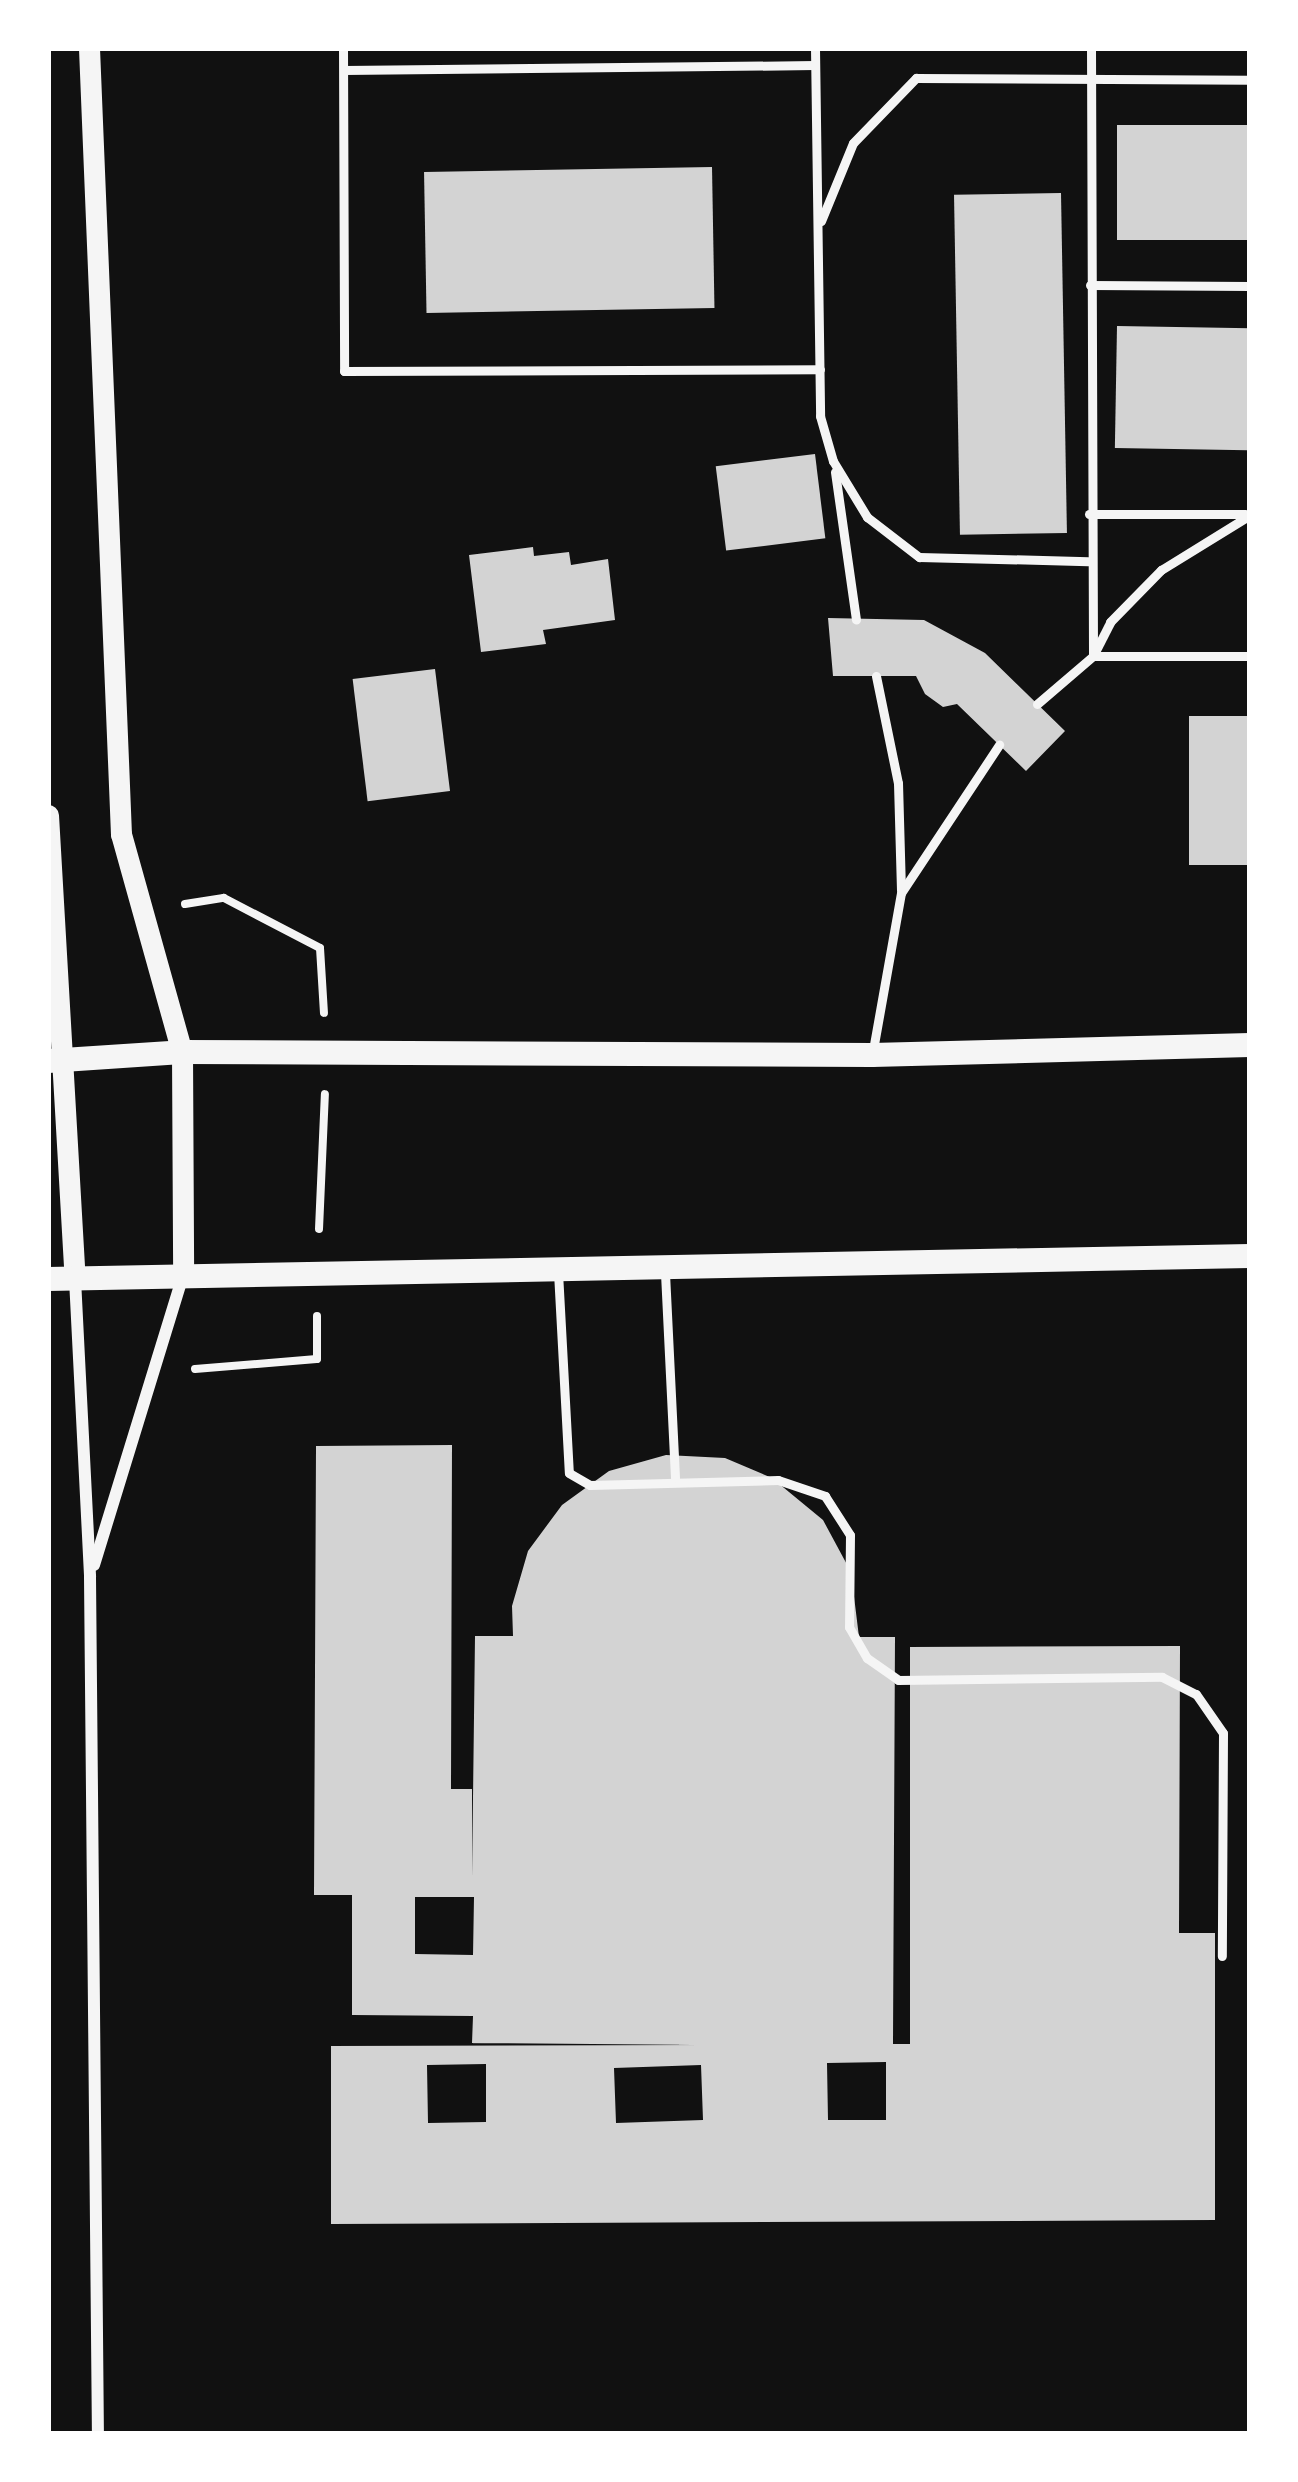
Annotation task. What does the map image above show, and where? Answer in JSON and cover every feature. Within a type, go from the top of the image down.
[{"type":"main road","points":[[52,1061],[182,1052],[872,1055],[1250,1045]]},
{"type":"main road","points":[[48,1279],[317,1272],[665,1273],[1250,1256]]},
{"type":"street","points":[[89,48],[121,833],[138,911],[182,1052],[183,1276],[90,1577]]},
{"type":"street","points":[[48,815],[52,1061],[75,1279],[90,1577],[98,2434]]},
{"type":"lane","points":[[344,48],[344,371],[820,369]]},
{"type":"lane","points":[[815,48],[820,416],[832,461],[856,620]]},
{"type":"lane","points":[[1091,48],[1088,561],[1093,656]]},
{"type":"lane","points":[[344,70],[815,65]]},
{"type":"lane","points":[[818,237],[830,185],[853,143],[916,78],[1250,80]]},
{"type":"lane","points":[[1090,285],[1250,286]]},
{"type":"lane","points":[[832,461],[867,517],[919,557],[1088,561]]},
{"type":"lane","points":[[1089,514],[1250,514]]},
{"type":"lane","points":[[1037,704],[1093,656],[1110,622],[1160,570],[1250,514]]},
{"type":"lane","points":[[1093,656],[1250,656]]},
{"type":"lane","points":[[872,1055],[901,893],[898,783],[876,676]]},
{"type":"lane","points":[[901,893],[999,745]]},
{"type":"lane","points":[[558,1272],[569,1473],[590,1485],[675,1478],[778,1480],[825,1496],[850,1535],[849,1627],[867,1658],[898,1680],[1162,1677],[1196,1694],[1222,1733],[1222,1956]]},
{"type":"lane","points":[[665,1273],[675,1478]]},
{"type":"path","points":[[138,911],[224,898],[320,948],[326,1053],[317,1359],[152,1372]]},
{"type":"building","points":[[1117,125],[1250,125],[1250,240],[1117,240]]},
{"type":"building","points":[[712,167],[714,308],[427,313],[424,172]]},
{"type":"building","points":[[1061,193],[1067,533],[960,535],[954,195]]},
{"type":"building","points":[[1117,326],[1250,328],[1248,450],[1115,448]]},
{"type":"building","points":[[815,454],[825,538],[726,551],[716,466]]},
{"type":"building","points":[[533,547],[534,556],[569,552],[571,565],[608,559],[615,620],[543,630],[546,644],[481,652],[469,555]]},
{"type":"building","points":[[828,618],[924,620],[985,653],[1065,731],[1026,771],[957,704],[943,707],[925,694],[916,676],[833,676]]},
{"type":"building","points":[[435,669],[450,791],[368,801],[353,679]]},
{"type":"building","points":[[1189,716],[1250,716],[1250,865],[1189,865]]},
{"type":"building","points":[[452,1445],[451,1789],[472,1789],[472,1878],[475,1636],[513,1636],[512,1606],[528,1551],[562,1505],[609,1471],[666,1455],[725,1458],[772,1478],[823,1520],[851,1572],[859,1637],[895,1637],[893,2044],[910,2044],[910,1647],[1180,1646],[1179,1933],[1215,1933],[1215,2220],[331,2224],[331,2046],[707,2045],[472,2043],[473,2016],[352,2015],[352,1895],[314,1895],[316,1446]],"holes":[[[415,1897],[474,1897],[473,1955],[415,1954]],[[886,2062],[886,2120],[828,2120],[827,2063]],[[486,2064],[486,2122],[428,2123],[427,2065]],[[701,2065],[703,2120],[616,2123],[614,2068]]]}]
